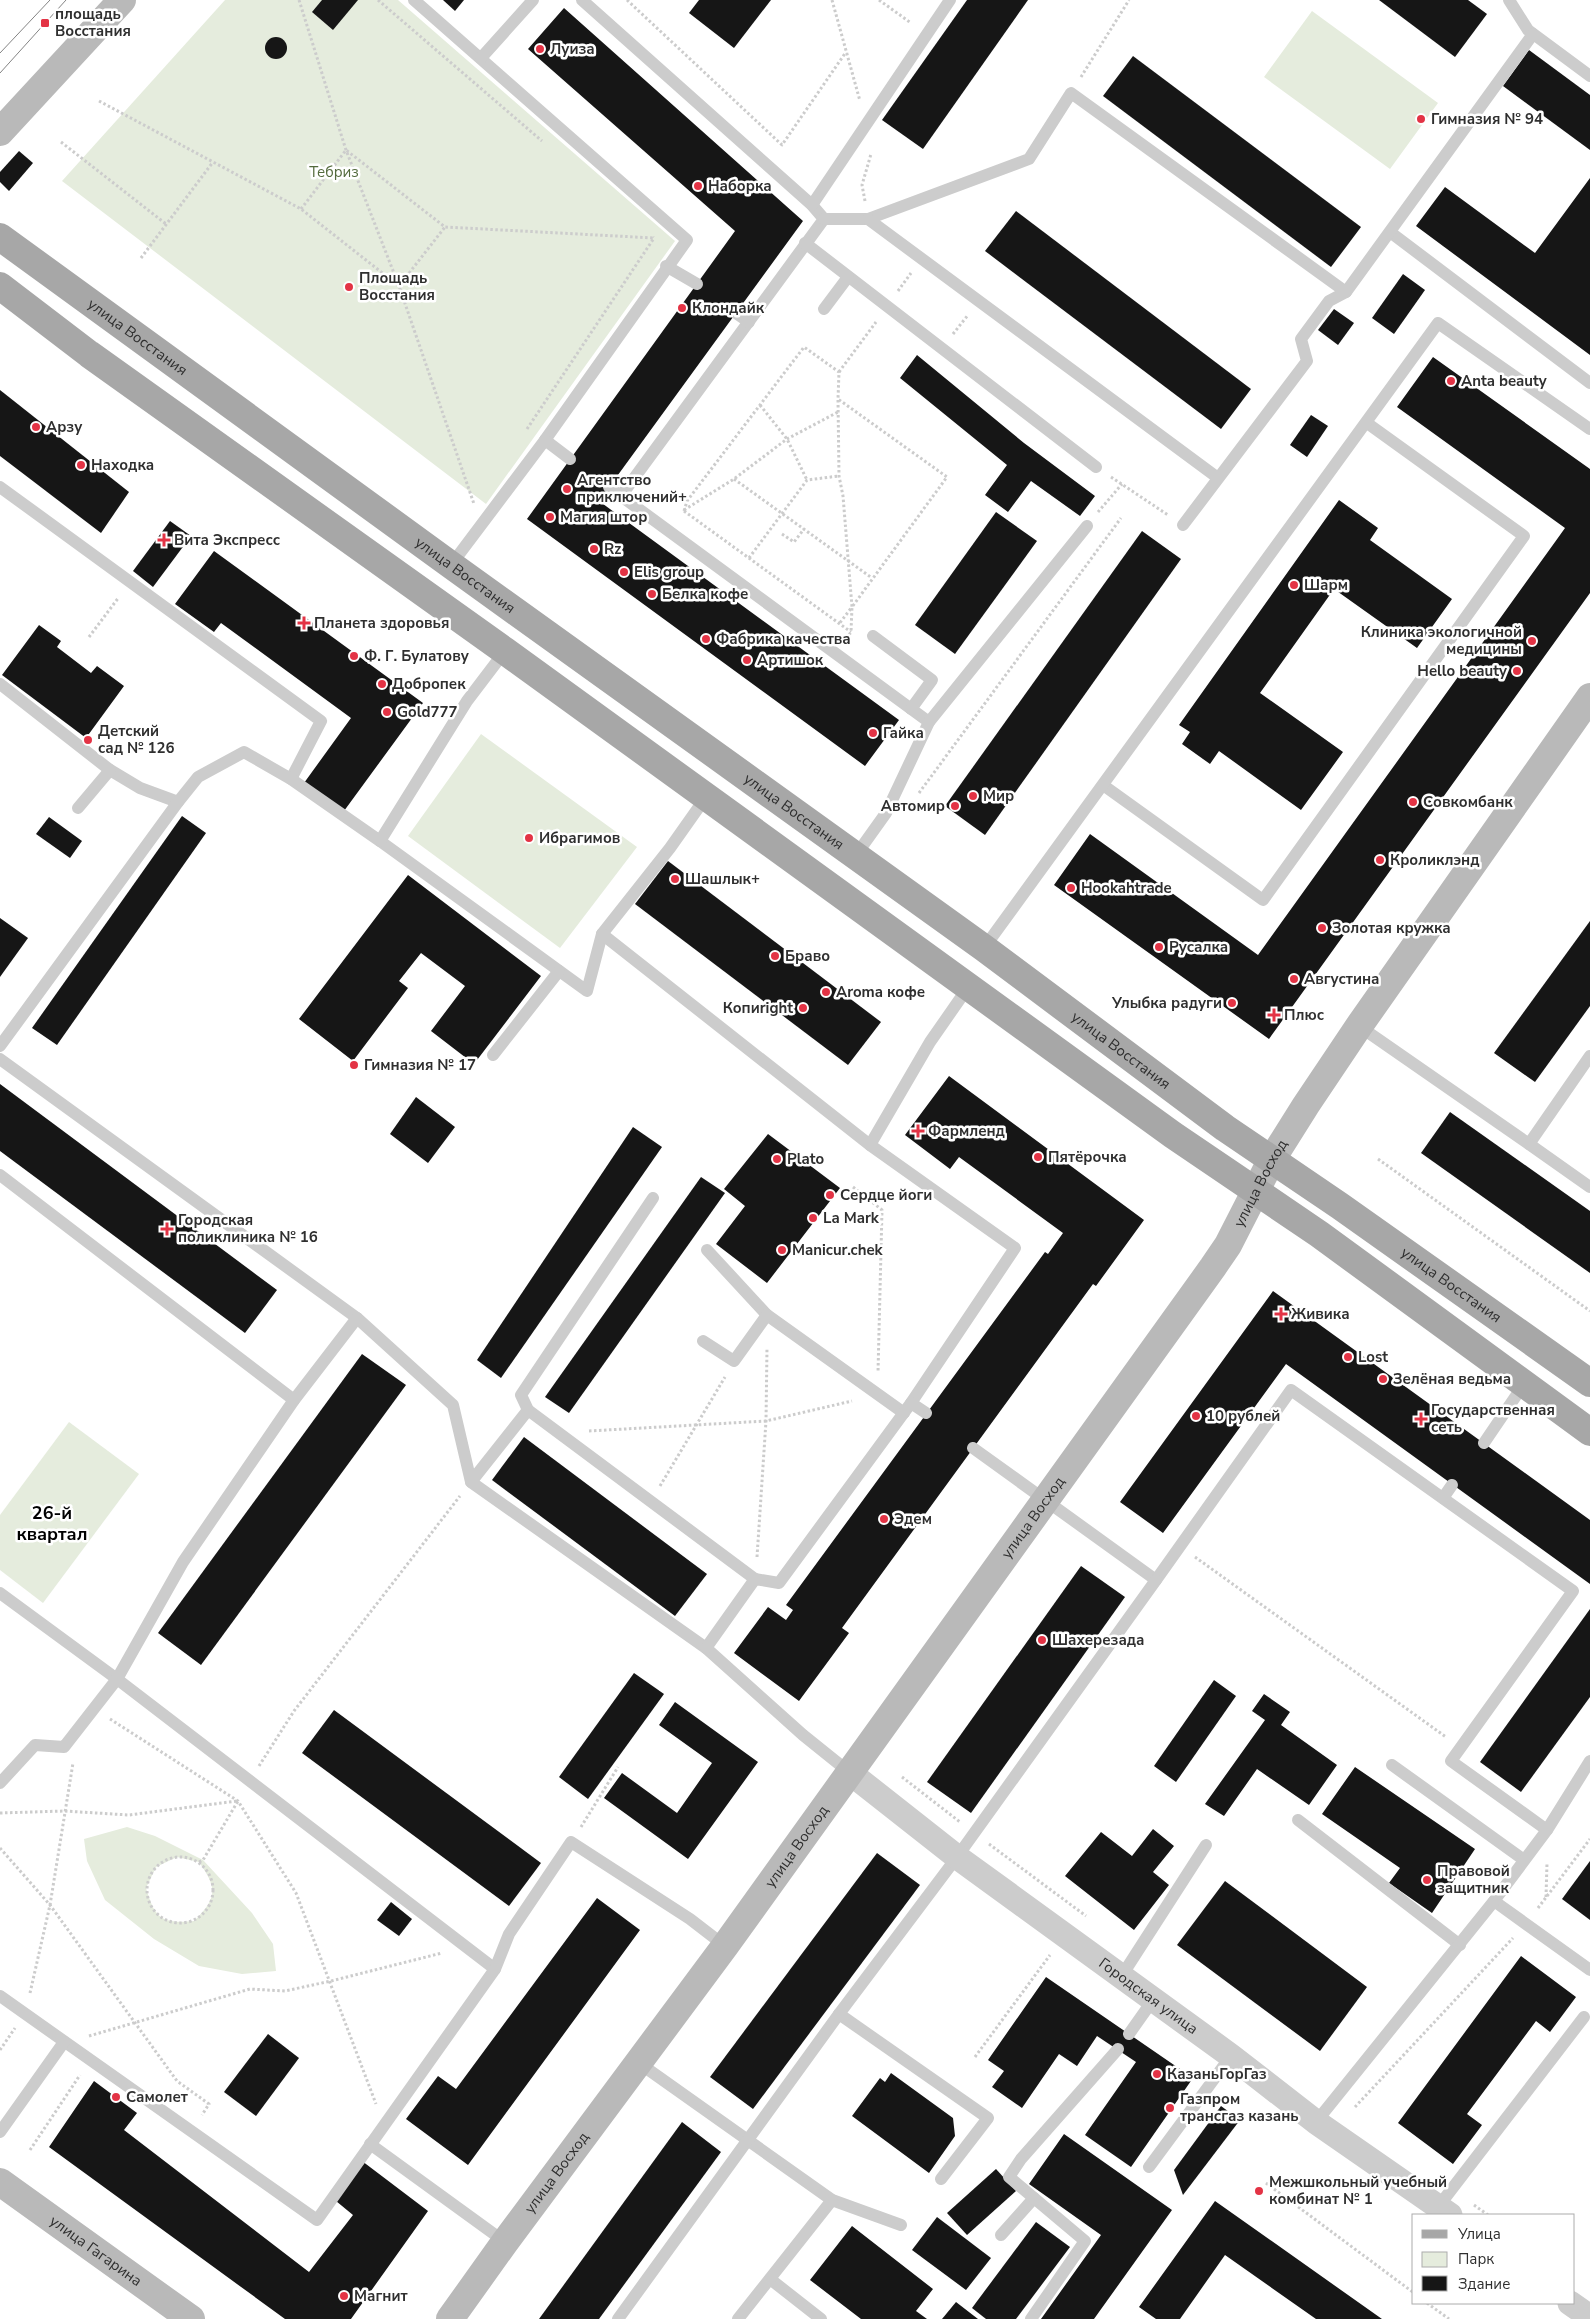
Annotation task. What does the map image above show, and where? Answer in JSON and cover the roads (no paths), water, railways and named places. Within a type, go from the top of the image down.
[{"type":"main road","name":"улица Восстания","points":[[0,236],[451,565],[984,948],[1225,1128],[1272,1159],[1590,1383]]},
{"type":"main road","points":[[0,286],[96,360],[505,651],[1255,1193],[1318,1234],[1590,1432]]},
{"type":"street","points":[[0,132],[122,0]]},
{"type":"street","name":"улица Восход","points":[[450,2319],[725,1946],[1213,1267],[1228,1244],[1272,1159],[1359,1026],[1590,697]]},
{"type":"street","name":"Городская улица","points":[[849,1772],[957,1858],[1231,2056],[1316,2122],[1444,2211]]},
{"type":"street","name":"улица Гагарина","points":[[0,2182],[190,2319]]},
{"type":"lane","points":[[414,0],[686,240],[545,440],[451,565]]},
{"type":"lane","points":[[481,58],[534,0]]},
{"type":"lane","points":[[582,0],[812,205],[824,219],[868,219],[1029,160],[1071,93],[1346,292]]},
{"type":"lane","points":[[812,205],[950,0]]},
{"type":"lane","points":[[1509,0],[1528,30],[1590,76]]},
{"type":"lane","points":[[1183,525],[1306,361],[1301,339],[1329,301],[1346,292],[1533,34]]},
{"type":"lane","points":[[620,496],[824,219]]},
{"type":"lane","points":[[868,219],[1218,478]]},
{"type":"lane","points":[[1390,232],[1590,383]]},
{"type":"lane","points":[[805,244],[1096,467]]},
{"type":"lane","points":[[666,266],[697,284]]},
{"type":"lane","points":[[824,309],[848,276]]},
{"type":"lane","points":[[736,314],[749,322]]},
{"type":"lane","points":[[984,948],[1438,324],[1590,429]]},
{"type":"lane","points":[[1103,785],[1263,900],[1524,536],[1367,423]]},
{"type":"lane","points":[[545,440],[570,459]]},
{"type":"lane","points":[[0,487],[321,721],[291,779]]},
{"type":"lane","points":[[609,487],[930,722]]},
{"type":"lane","points":[[856,855],[886,814],[930,722],[1087,526]]},
{"type":"lane","points":[[873,636],[932,680],[910,709]]},
{"type":"lane","points":[[380,841],[467,701],[505,651]]},
{"type":"lane","points":[[0,684],[110,770],[140,788],[178,802]]},
{"type":"lane","points":[[0,1046],[198,776],[244,752],[291,779],[380,841],[587,991],[602,934],[670,848],[706,797]]},
{"type":"lane","points":[[78,808],[110,770]]},
{"type":"lane","points":[[602,934],[870,1145],[1015,1248],[907,1408],[778,1583],[755,1579],[528,1410],[520,1395],[653,1198]]},
{"type":"lane","points":[[494,1055],[559,971]]},
{"type":"lane","points":[[870,1145],[930,1042],[969,986]]},
{"type":"lane","points":[[1359,1026],[1590,1187]]},
{"type":"lane","points":[[1529,1144],[1590,1056]]},
{"type":"lane","points":[[0,1059],[358,1318],[452,1405],[471,1482],[706,1648],[803,1735],[849,1772]]},
{"type":"lane","points":[[0,1175],[294,1400]]},
{"type":"lane","points":[[707,1250],[767,1315],[878,1395],[907,1408],[926,1413]]},
{"type":"lane","points":[[703,1341],[734,1361],[767,1315]]},
{"type":"lane","points":[[0,1783],[36,1745],[64,1747],[117,1679],[183,1562],[294,1400],[358,1318]]},
{"type":"lane","points":[[1484,1443],[1524,1384]]},
{"type":"lane","points":[[618,2319],[747,2139],[957,1858],[1291,1390],[1573,1591],[1451,1761],[1547,1830]]},
{"type":"lane","points":[[471,1482],[528,1410]]},
{"type":"lane","points":[[973,1448],[1156,1580]]},
{"type":"lane","points":[[1442,1498],[1452,1485]]},
{"type":"lane","points":[[706,1648],[755,1579]]},
{"type":"lane","points":[[0,1594],[117,1679],[495,1969]]},
{"type":"lane","points":[[1316,2122],[1494,1901],[1547,1830],[1590,1760]]},
{"type":"lane","points":[[1392,1765],[1524,1860]]},
{"type":"lane","points":[[1298,1820],[1460,1945]]},
{"type":"lane","points":[[0,1996],[317,2220],[495,1969],[509,1934],[571,1842],[690,1919],[725,1946]]},
{"type":"lane","points":[[1122,1977],[1206,1845]]},
{"type":"lane","points":[[1494,1901],[1590,1970]]},
{"type":"lane","points":[[1129,2034],[1153,2000]]},
{"type":"lane","points":[[839,2014],[988,2118],[941,2179]]},
{"type":"lane","points":[[1444,2211],[1584,2017]]},
{"type":"lane","points":[[0,2132],[64,2042]]},
{"type":"lane","points":[[1032,2319],[1085,2241],[1009,2177],[1021,2159],[1118,2050]]},
{"type":"lane","points":[[1149,2167],[1231,2056]]},
{"type":"lane","points":[[639,2063],[832,2200],[900,2226]]},
{"type":"lane","points":[[370,2144],[505,2242]]},
{"type":"lane","points":[[1001,2236],[1034,2198]]},
{"type":"lane","points":[[738,2319],[832,2200]]},
{"type":"lane","points":[[770,2279],[821,2319]]},
{"type":"tram line","points":[[0,53],[50,0]]},
{"type":"tram line","points":[[0,73],[66,0]]},
{"type":"place","name":"площадь Восстания","points":[[45,23]]},
{"type":"place","name":"Луиза","points":[[540,49]]},
{"type":"place","name":"Гимназия № 94","points":[[1421,119]]},
{"type":"place","name":"Наборка","points":[[698,186]]},
{"type":"place","name":"Площадь Восстания","points":[[349,287]]},
{"type":"place","name":"Клондайк","points":[[682,308]]},
{"type":"place","name":"Anta beauty","points":[[1451,381]]},
{"type":"place","name":"Арзу","points":[[36,427]]},
{"type":"place","name":"Находка","points":[[81,465]]},
{"type":"place","name":"Агентство приключений+","points":[[567,489]]},
{"type":"place","name":"Магия штор","points":[[550,517]]},
{"type":"place","name":"Вита Экспресс","points":[[164,540]]},
{"type":"place","name":"Rz","points":[[594,549]]},
{"type":"place","name":"Elis group","points":[[624,572]]},
{"type":"place","name":"Шарм","points":[[1294,585]]},
{"type":"place","name":"Белка кофе","points":[[652,594]]},
{"type":"place","name":"Планета здоровья","points":[[304,623]]},
{"type":"place","name":"Фабрика качества","points":[[706,639]]},
{"type":"place","name":"Клиника экологичной медицины","points":[[1532,641]]},
{"type":"place","name":"Ф. Г. Булатову","points":[[354,656]]},
{"type":"place","name":"Артишок","points":[[747,660]]},
{"type":"place","name":"Hello beauty","points":[[1517,671]]},
{"type":"place","name":"Добропек","points":[[382,684]]},
{"type":"place","name":"Gold777","points":[[387,712]]},
{"type":"place","name":"Гайка","points":[[873,733]]},
{"type":"place","name":"Детский сад № 126","points":[[88,740]]},
{"type":"place","name":"Мир","points":[[973,796]]},
{"type":"place","name":"Совкомбанк","points":[[1413,802]]},
{"type":"place","name":"Автомир","points":[[955,806]]},
{"type":"place","name":"Ибрагимов","points":[[529,838]]},
{"type":"place","name":"Кроликлэнд","points":[[1380,860]]},
{"type":"place","name":"Шашлык+","points":[[675,879]]},
{"type":"place","name":"Hookahtrade","points":[[1071,888]]},
{"type":"place","name":"Золотая кружка","points":[[1322,928]]},
{"type":"place","name":"Русалка","points":[[1159,947]]},
{"type":"place","name":"Браво","points":[[775,956]]},
{"type":"place","name":"Августина","points":[[1294,979]]},
{"type":"place","name":"Aroma кофе","points":[[826,992]]},
{"type":"place","name":"Улыбка радуги","points":[[1232,1003]]},
{"type":"place","name":"Копиright","points":[[803,1008]]},
{"type":"place","name":"Плюс","points":[[1274,1015]]},
{"type":"place","name":"Гимназия № 17","points":[[354,1065]]},
{"type":"place","name":"Фармленд","points":[[918,1131]]},
{"type":"place","name":"Пятёрочка","points":[[1038,1157]]},
{"type":"place","name":"Plato","points":[[777,1159]]},
{"type":"place","name":"Сердце йоги","points":[[830,1195]]},
{"type":"place","name":"La Mark","points":[[813,1218]]},
{"type":"place","name":"Городская поликлиника № 16","points":[[167,1229]]},
{"type":"place","name":"Manicur.chek","points":[[782,1250]]},
{"type":"place","name":"Живика","points":[[1281,1314]]},
{"type":"place","name":"Lost","points":[[1348,1357]]},
{"type":"place","name":"Зелёная ведьма","points":[[1383,1379]]},
{"type":"place","name":"10 рублей","points":[[1196,1416]]},
{"type":"place","name":"Государственная сеть","points":[[1421,1419]]},
{"type":"place","name":"Эдем","points":[[884,1519]]},
{"type":"place","name":"Шахерезада","points":[[1042,1640]]},
{"type":"place","name":"Правовой защитник","points":[[1427,1880]]},
{"type":"place","name":"КазаньГорГаз","points":[[1157,2074]]},
{"type":"place","name":"Самолет","points":[[116,2097]]},
{"type":"place","name":"Газпром трансгаз казань","points":[[1170,2108]]},
{"type":"place","name":"Межшкольный учебный комбинат № 1","points":[[1259,2191]]},
{"type":"place","name":"Магнит","points":[[344,2296]]},
{"type":"district","name":"26-й квартал","points":[[52,1524]]},
{"type":"park label","name":"Тебриз","points":[[334,172]]}]
